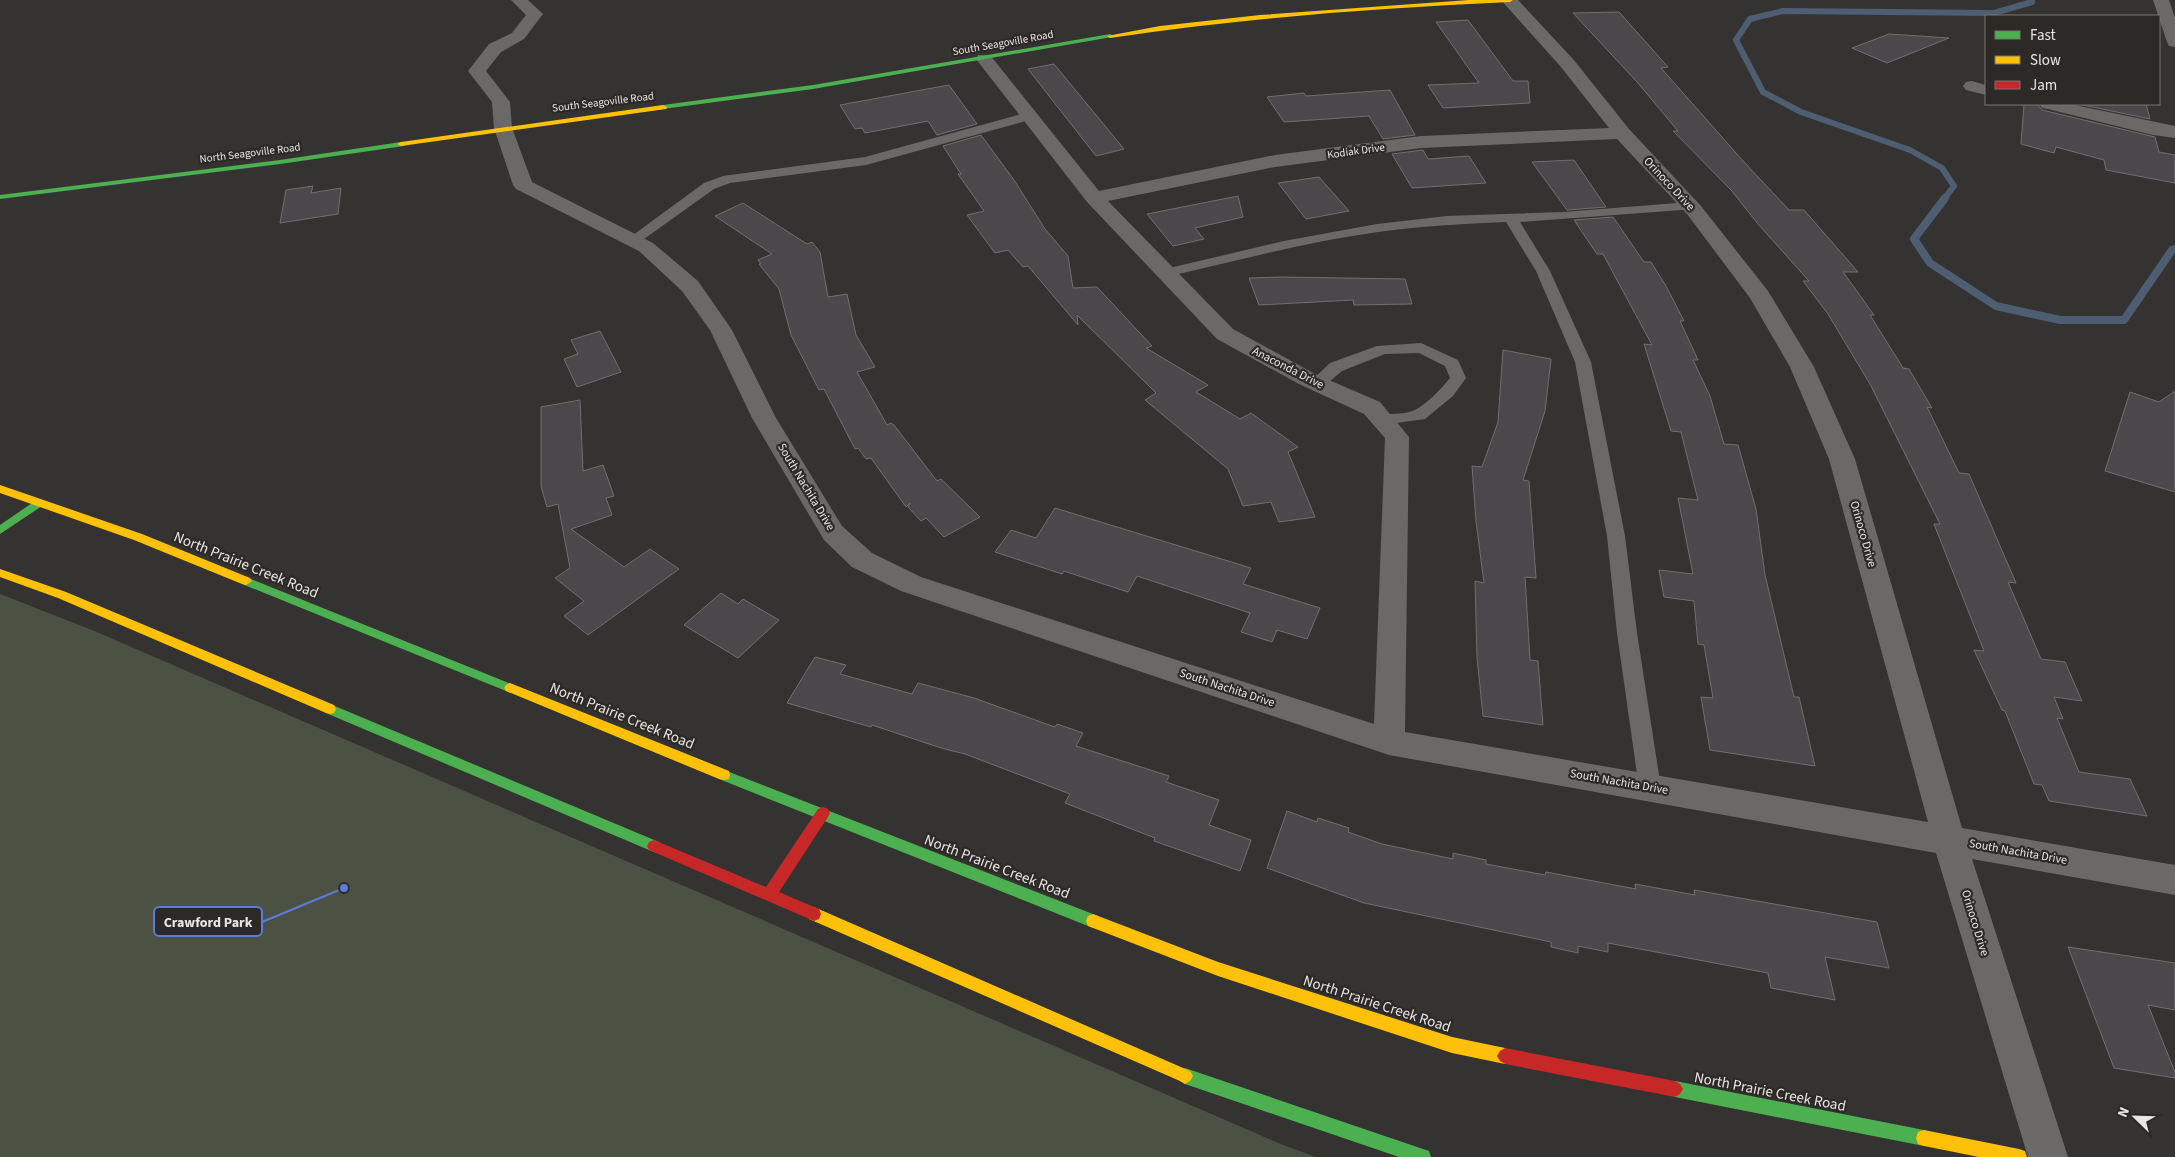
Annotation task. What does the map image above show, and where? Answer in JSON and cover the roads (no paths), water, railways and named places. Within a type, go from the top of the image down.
[{"type":"main road","name":"South Seagoville Road","points":[[503,128],[813,87],[984,60],[1123,34],[1258,16],[1397,5],[1509,0]]},
{"type":"main road","name":"North Seagoville Road","points":[[0,197],[280,162],[503,128]]},
{"type":"main road","name":"North Prairie Creek Road","points":[[0,490],[138,537],[823,813],[888,841],[1218,969],[1452,1045],[2019,1157]]},
{"type":"main road","points":[[0,530],[38,503]]},
{"type":"main road","points":[[0,573],[62,595],[769,895],[1180,1074],[1423,1157]]},
{"type":"main road","points":[[769,895],[823,813]]},
{"type":"street","name":"South Nachita Drive","points":[[519,0],[534,14],[518,36],[495,48],[477,71],[501,102],[503,128],[523,185],[646,247],[690,286],[721,330],[764,418],[833,533],[862,560],[911,584],[1389,742],[2175,880]]},
{"type":"street","name":"Orinoco Drive","points":[[1509,0],[1567,62],[1622,133],[1690,206],[1760,296],[1802,368],[1842,460],[1949,840],[2048,1157]]},
{"type":"street","points":[[2161,0],[2175,42]]},
{"type":"street","name":"Anaconda Drive","points":[[984,60],[1094,198],[1225,334],[1317,383],[1372,408],[1397,437],[1389,742]]},
{"type":"street","points":[[2052,105],[2152,130],[2175,132]]},
{"type":"street","name":"Kodiak Drive","points":[[1094,198],[1275,161],[1421,142],[1622,133]]},
{"type":"lane","points":[[632,241],[709,186],[728,179],[866,161],[1029,116]]},
{"type":"lane","points":[[1166,273],[1343,234],[1447,220],[1562,216],[1690,206]]},
{"type":"lane","points":[[1510,217],[1543,271],[1583,362],[1616,536],[1627,633],[1650,788]]},
{"type":"lane","points":[[1317,383],[1336,367],[1383,349],[1421,348],[1452,363],[1458,378],[1447,392],[1419,415],[1382,420]]},
{"type":"waterway","points":[[1944,199],[1954,186],[1942,168],[1910,150],[1801,112],[1763,92],[1736,40],[1750,19],[1783,11],[1994,13],[2032,2],[2032,0]]},
{"type":"waterway","points":[[1945,198],[1914,239],[1930,263],[1996,306],[2060,320],[2124,320],[2172,250],[2175,249]]},
{"type":"place","name":"Crawford Park","points":[[344,888]]}]
